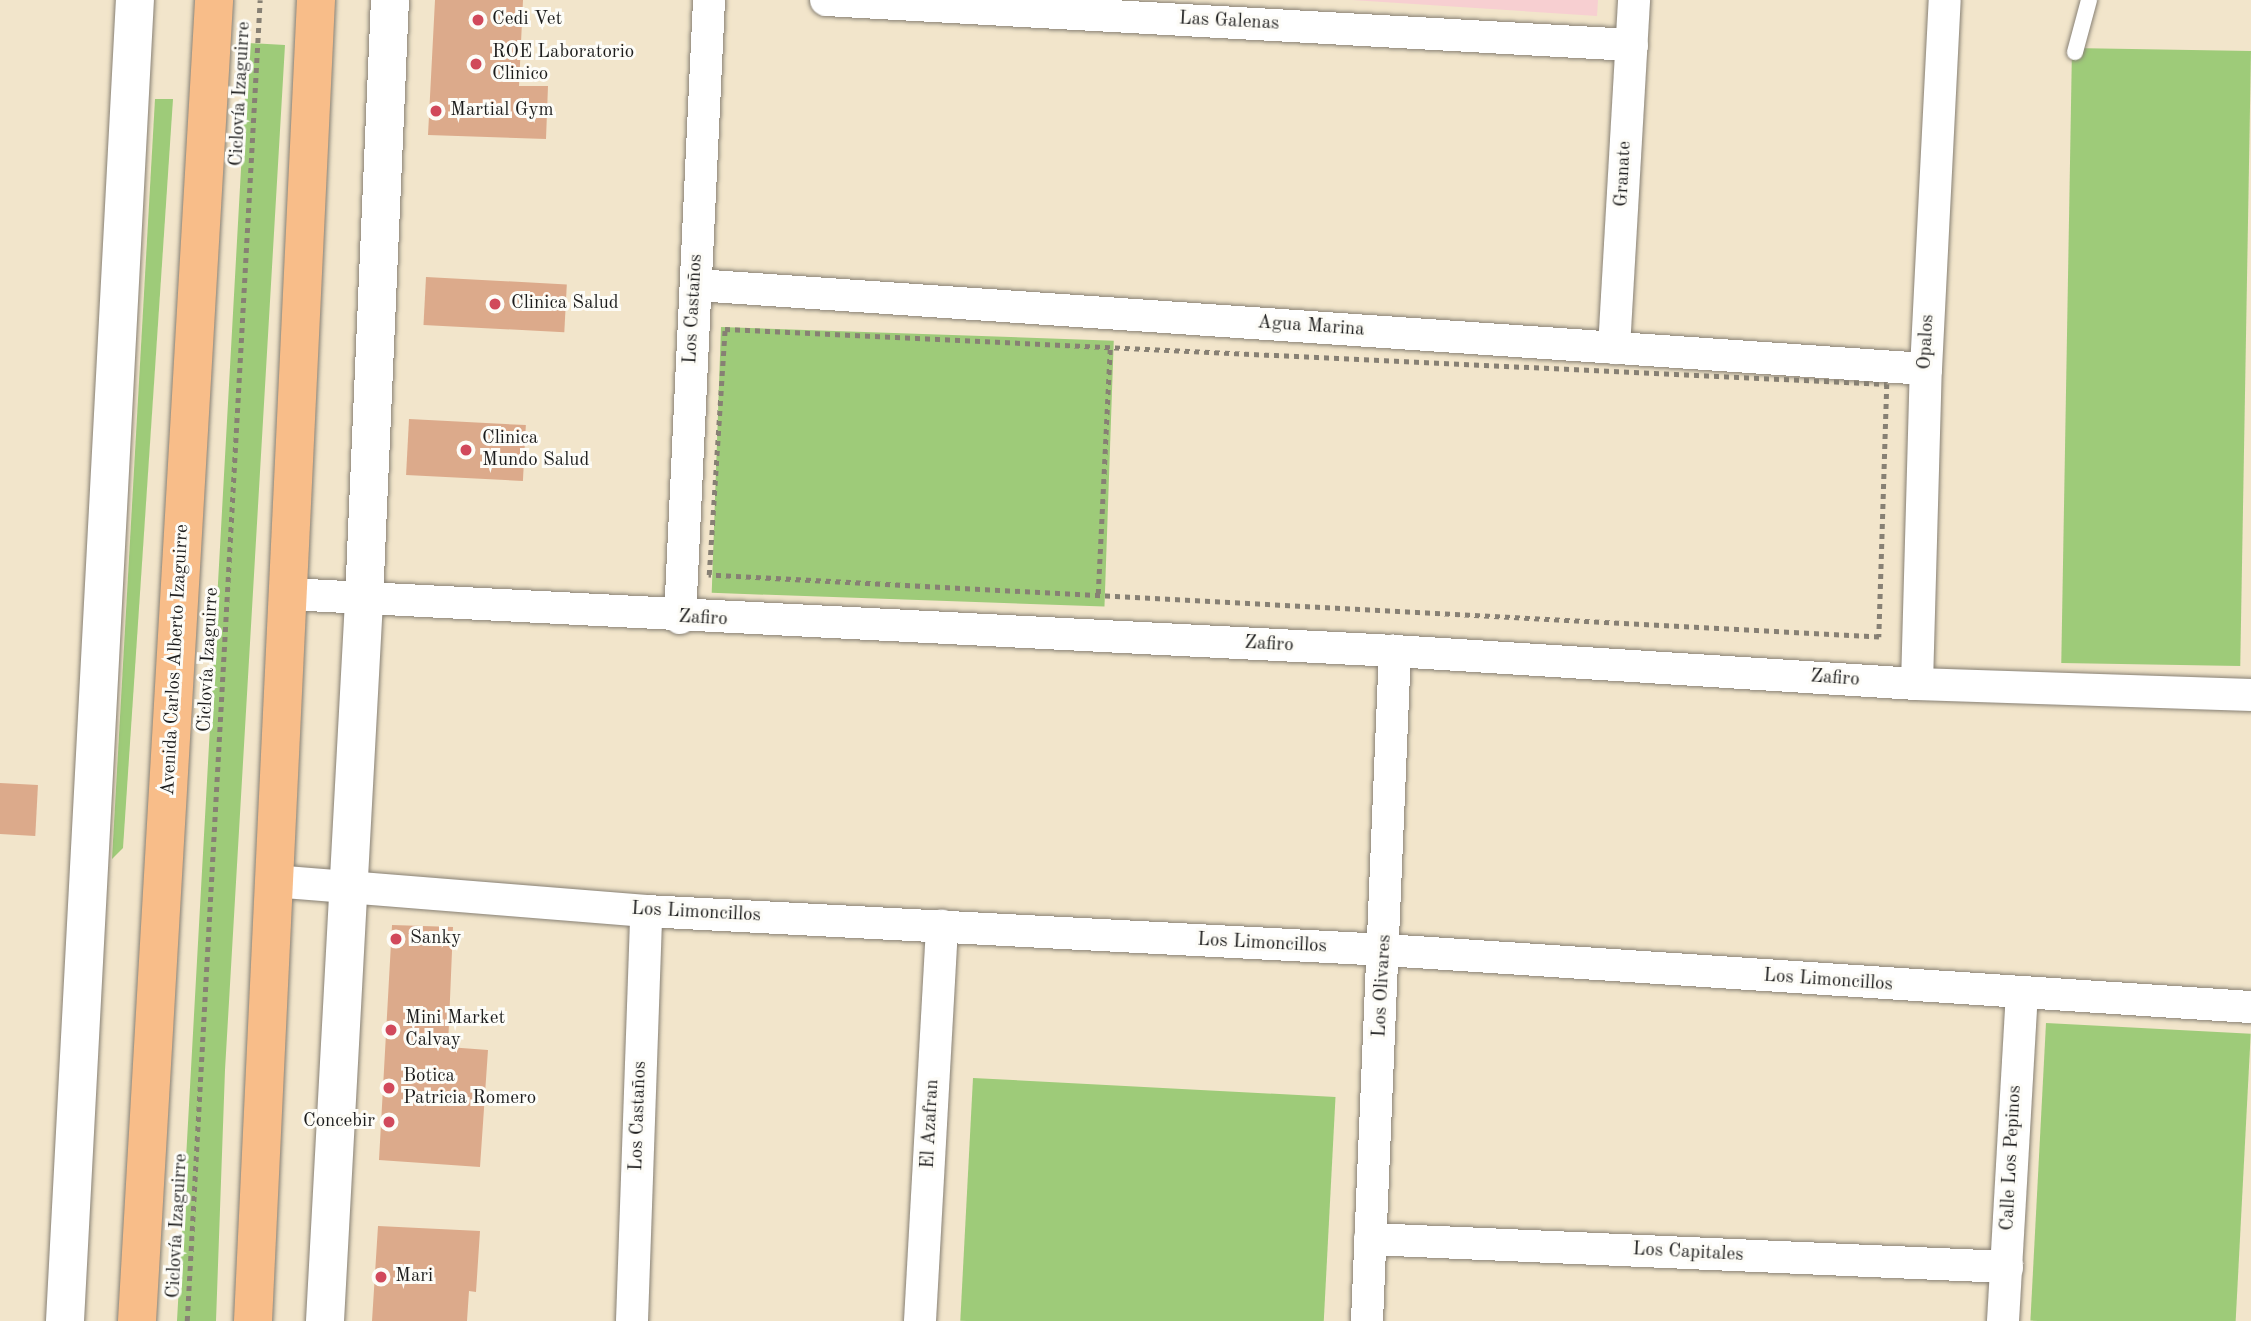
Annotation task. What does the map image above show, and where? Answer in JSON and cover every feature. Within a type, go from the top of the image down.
[{"type":"main road","name":"Avenida Carlos Alberto Izaguirre","points":[[137,1321],[214,0]]},
{"type":"main road","points":[[253,1321],[316,0]]},
{"type":"street","points":[[65,1321],[135,0]]},
{"type":"street","points":[[325,1321],[350,887],[390,0]]},
{"type":"street","name":"Los Castaños","points":[[680,618],[709,0]]},
{"type":"street","name":"Las Galenas","points":[[826,0],[1320,14],[1632,45]]},
{"type":"street","name":"Granate","points":[[1614,348],[1634,0]]},
{"type":"street","name":"Opalos","points":[[1917,684],[1926,369],[1945,0]]},
{"type":"street","name":"Agua Marina","points":[[696,285],[1926,369]]},
{"type":"street","name":"Zafiro","points":[[288,594],[680,618],[1395,650],[1917,684],[2251,695]]},
{"type":"street","name":"Los Olivares","points":[[1367,1321],[1385,950],[1395,650]]},
{"type":"street","name":"Los Limoncillos","points":[[273,881],[646,911],[1385,950],[2022,995],[2251,1007]]},
{"type":"street","name":"Los Castaños","points":[[632,1321],[646,911]]},
{"type":"street","name":"El Azafran","points":[[920,1321],[943,926]]},
{"type":"street","name":"Calle Los Pepinos","points":[[2003,1321],[2022,995]]},
{"type":"street","name":"Los Capitales","points":[[1370,1239],[2007,1268]]},
{"type":"lane","points":[[2075,52],[2089,0]]},
{"type":"path","name":"Ciclovía Izaguirre","points":[[187,1321],[260,0]]},
{"type":"path","points":[[725,330],[1887,384],[1879,637],[1098,594],[709,575],[725,330]]},
{"type":"path","points":[[1098,594],[1110,349]]},
{"type":"shaded area","points":[[1352,0],[1598,0],[1597,16]]},
{"type":"green space","points":[[248,43],[285,45],[225,1070],[216,1321],[177,1321]]},
{"type":"green space","points":[[2072,48],[2251,51],[2240,666],[2061,663]]},
{"type":"green space","points":[[155,99],[173,99],[123,848],[112,859]]},
{"type":"green space","points":[[721,327],[1114,341],[1104,607],[712,593]]},
{"type":"green space","points":[[2046,1023],[2251,1034],[2236,1321],[2030,1321]]},
{"type":"green space","points":[[973,1078],[1336,1097],[1324,1321],[960,1321]]},
{"type":"building","points":[[435,0],[523,0],[519,86],[548,86],[546,139],[428,135]]},
{"type":"building","name":"Clinica Salud","points":[[426,277],[567,284],[564,332],[423,325]]},
{"type":"building","name":"Clinica Mundo Salud","points":[[409,419],[526,425],[523,481],[406,475]]},
{"type":"building","points":[[0,783],[38,785],[35,836],[0,834]]},
{"type":"building","points":[[392,925],[453,927],[448,1047],[488,1050],[480,1167],[379,1160]]},
{"type":"building","points":[[378,1226],[480,1231],[476,1292],[469,1291],[467,1321],[372,1321]]},
{"type":"place","name":"Cedi Vet","points":[[478,20]]},
{"type":"place","name":"ROE Laboratorio Clinico","points":[[476,64]]},
{"type":"place","name":"Martial Gym","points":[[436,111]]},
{"type":"place","name":"Clinica Salud","points":[[495,304]]},
{"type":"place","name":"Clinica Mundo Salud","points":[[466,450]]},
{"type":"place","name":"Sanky","points":[[396,939]]},
{"type":"place","name":"Mini Market Calvay","points":[[391,1030]]},
{"type":"place","name":"Botica Patricia Romero","points":[[389,1088]]},
{"type":"place","name":"Concebir","points":[[389,1122]]},
{"type":"place","name":"Mari","points":[[381,1277]]}]
